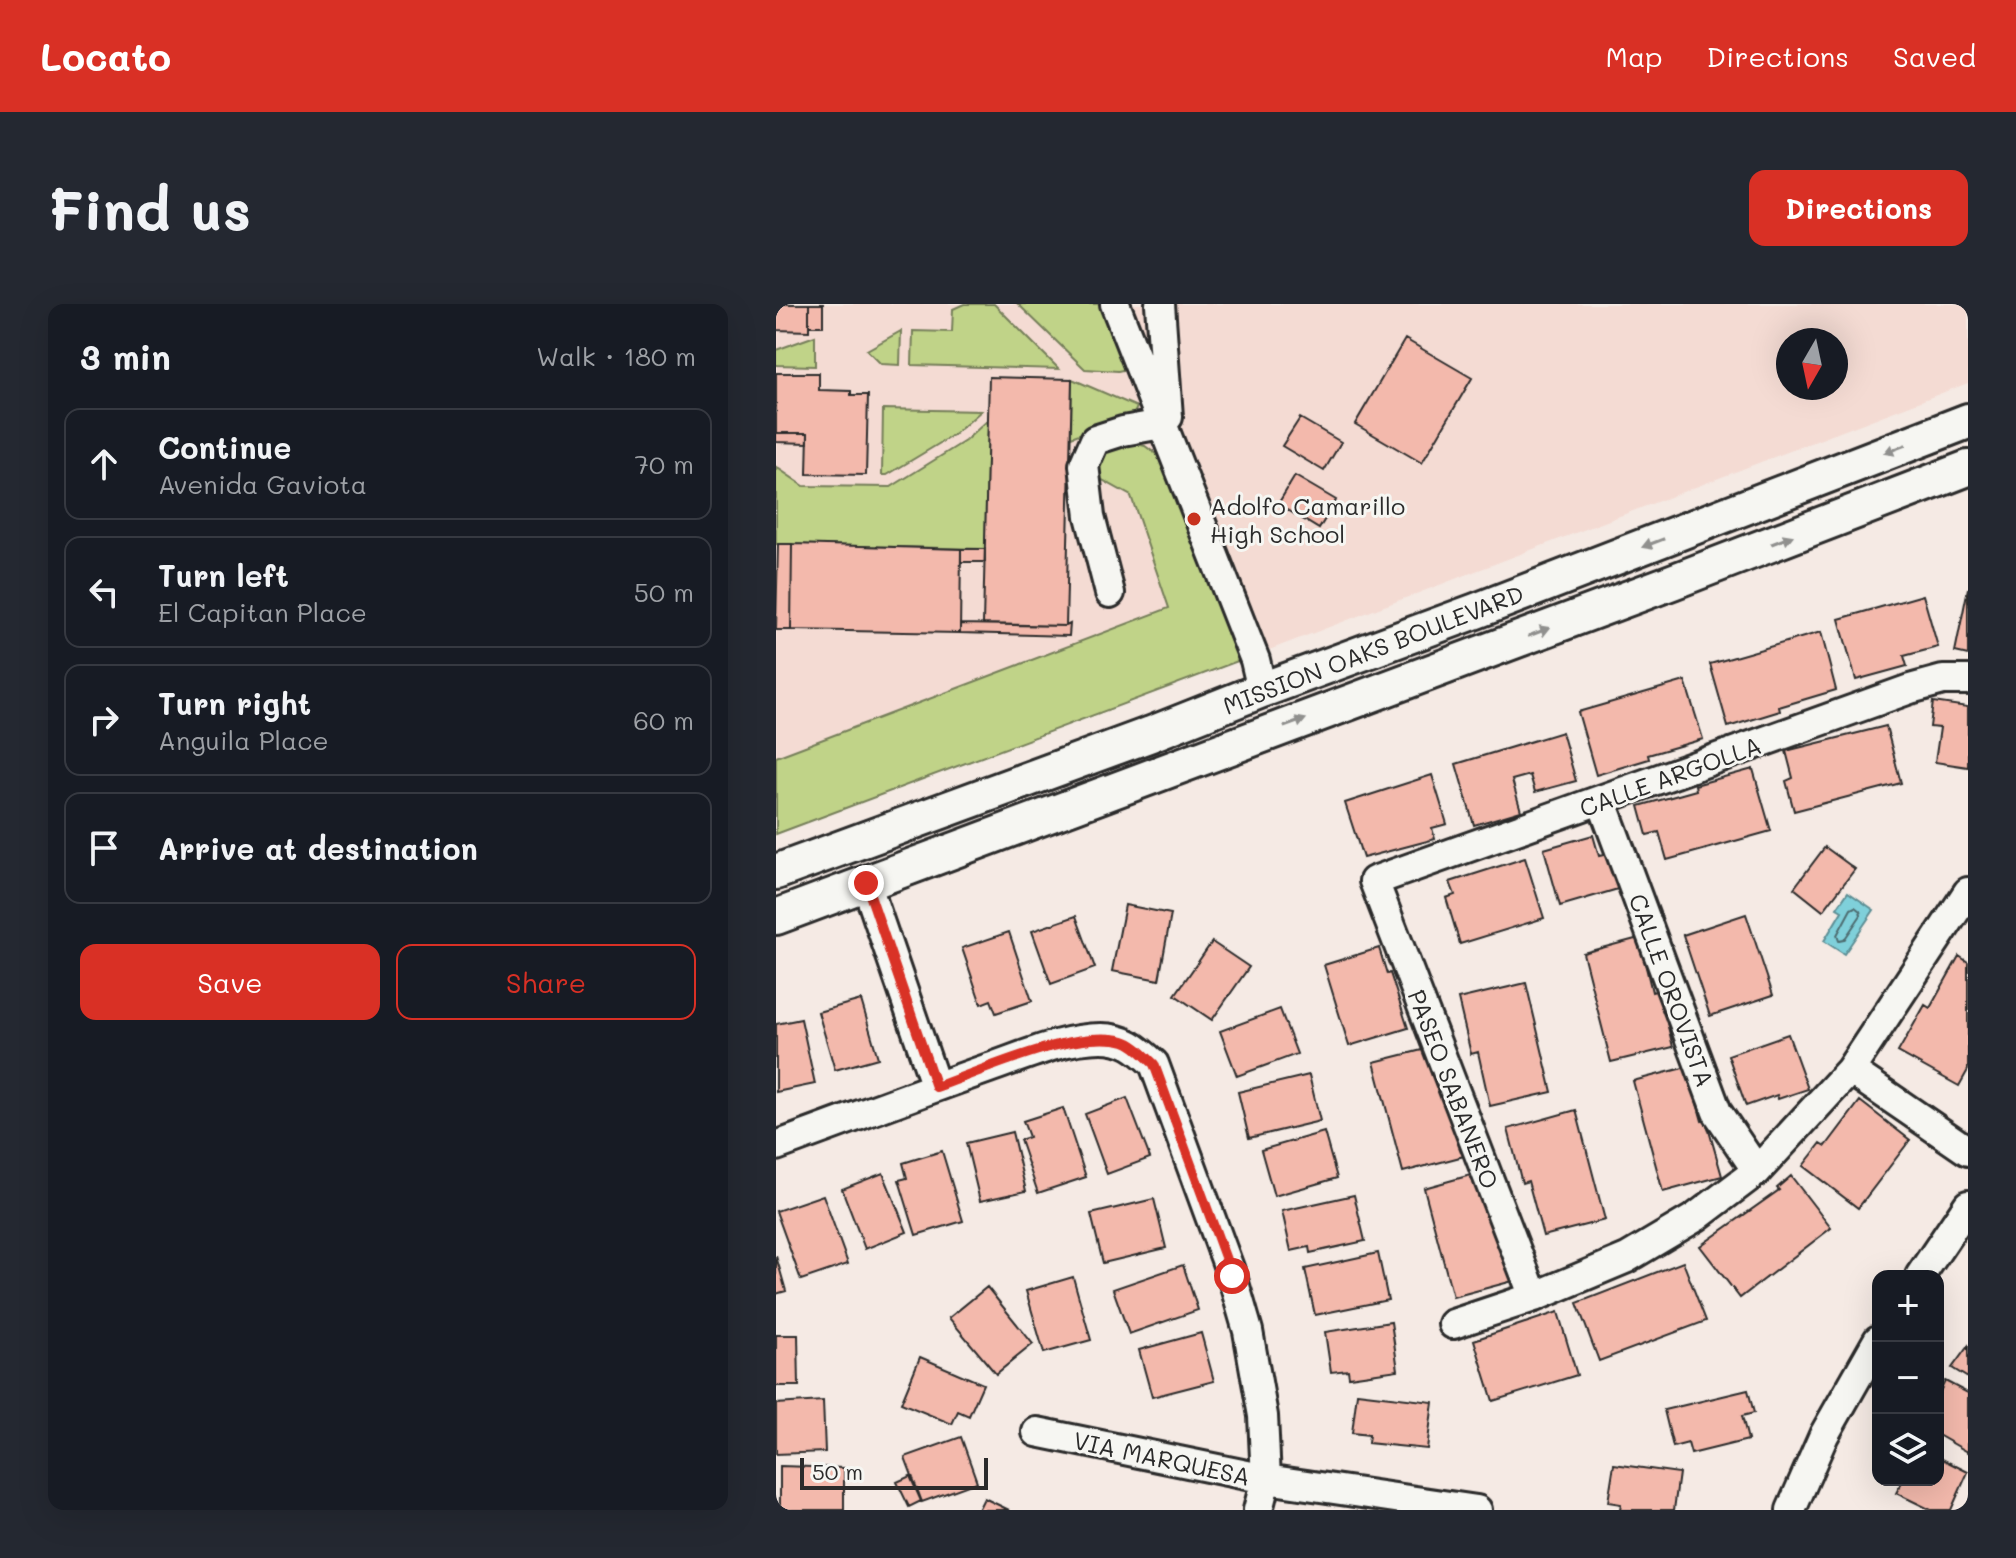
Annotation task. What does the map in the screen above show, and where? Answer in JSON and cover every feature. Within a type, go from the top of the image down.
[{"type":"main road","name":"MISSION OAKS BOULEVARD","points":[[776,872],[1151,734],[1968,421]]},
{"type":"main road","name":"MISSION OAKS BOULEVARD","points":[[776,917],[1968,468]]},
{"type":"main road","points":[[823,900],[835,881],[863,863],[1243,722],[1257,711],[1262,690]]},
{"type":"street","points":[[1115,304],[1255,660],[1262,690]]},
{"type":"street","points":[[1147,304],[1164,362]]},
{"type":"street","points":[[1110,593],[1090,516],[1084,465],[1095,440],[1162,424],[1168,417],[1160,304]]},
{"type":"street","name":"CALLE ARGOLLA","points":[[1374,881],[1602,802],[1910,689],[1943,680],[1968,680]]},
{"type":"street","name":"CALLE OROVISTA","points":[[1602,802],[1717,1112],[1757,1171]]},
{"type":"street","name":"PASEO SABANERO","points":[[1374,881],[1534,1297]]},
{"type":"street","points":[[866,883],[936,1087]]},
{"type":"street","points":[[1453,1324],[1534,1297],[1627,1258],[1696,1217],[1757,1171],[1850,1070],[1968,892]]},
{"type":"street","points":[[776,1146],[1036,1052],[1084,1039],[1127,1042],[1154,1064],[1232,1276],[1256,1368],[1263,1416],[1266,1479],[1258,1510]]},
{"type":"street","points":[[1850,1070],[1968,1151]]},
{"type":"street","points":[[1924,1270],[1968,1205]]},
{"type":"street","points":[[1791,1510],[1824,1435],[1877,1342]]},
{"type":"street","name":"VIA MARQUESA","points":[[1037,1432],[1266,1479],[1477,1510]]},
{"type":"shaded area","name":"Adolfo Camarillo High School","points":[[776,304],[1968,304],[1968,383],[1269,650],[776,832]]},
{"type":"green space","points":[[964,304],[994,304],[1059,369],[912,365],[913,331],[952,332],[953,309]]},
{"type":"green space","points":[[1018,304],[1105,304],[1131,368],[1118,371],[1085,369]]},
{"type":"green space","points":[[901,331],[900,365],[881,364],[867,350]]},
{"type":"green space","points":[[815,336],[815,366],[776,365],[776,350]]},
{"type":"green space","points":[[1072,379],[1137,407],[1134,414],[1071,437]]},
{"type":"green space","points":[[883,409],[981,411],[955,434],[887,475],[882,475]]},
{"type":"green space","points":[[988,420],[985,549],[776,544],[776,467],[804,486],[891,487],[965,441]]},
{"type":"green space","points":[[1132,443],[1145,446],[1164,460],[1240,657],[1238,661],[776,834],[776,757],[1169,608],[1131,496],[1099,478],[1101,456],[1110,448]]},
{"type":"water","points":[[1848,892],[1874,910],[1844,954],[1824,941],[1842,911],[1837,908]]},
{"type":"building","points":[[776,304],[809,304],[809,331],[776,330]]},
{"type":"building","points":[[809,304],[823,304],[823,326],[809,326]]},
{"type":"building","points":[[1405,339],[1472,378],[1422,463],[1355,424]]},
{"type":"building","points":[[776,373],[819,373],[819,390],[868,395],[866,475],[807,474],[808,433],[776,433]]},
{"type":"building","points":[[989,377],[1072,379],[1066,626],[983,624]]},
{"type":"building","points":[[1300,418],[1341,442],[1324,471],[1282,446]]},
{"type":"building","points":[[776,433],[808,433],[808,443],[776,442]]},
{"type":"building","points":[[1295,476],[1336,500],[1319,529],[1278,504]]},
{"type":"building","points":[[778,544],[792,544],[791,630],[776,630]]},
{"type":"building","points":[[792,544],[961,549],[960,633],[791,630]]},
{"type":"building","points":[[961,549],[985,549],[985,562],[961,562]]},
{"type":"building","points":[[1968,588],[1968,655],[1955,652]]},
{"type":"building","points":[[1923,595],[1938,647],[1904,656],[1907,666],[1856,680],[1839,619]]},
{"type":"building","points":[[960,624],[1070,624],[1069,636],[960,633]]},
{"type":"building","points":[[1821,632],[1836,690],[1728,727],[1710,664]]},
{"type":"building","points":[[1685,681],[1703,739],[1596,775],[1578,712]]},
{"type":"building","points":[[1933,702],[1968,707],[1968,767],[1935,762],[1940,728],[1930,727]]},
{"type":"building","points":[[1886,726],[1901,783],[1794,811],[1786,781],[1793,778],[1786,751]]},
{"type":"building","points":[[1562,732],[1576,781],[1535,792],[1530,775],[1512,780],[1521,811],[1474,825],[1456,764]]},
{"type":"building","points":[[1753,769],[1771,831],[1667,860],[1659,832],[1647,835],[1639,806],[1696,790],[1695,785]]},
{"type":"building","points":[[1432,775],[1447,824],[1432,828],[1435,839],[1363,858],[1345,803]]},
{"type":"building","points":[[1593,835],[1599,856],[1608,854],[1618,889],[1560,906],[1544,849]]},
{"type":"building","points":[[1825,847],[1855,869],[1823,911],[1794,888]]},
{"type":"building","points":[[1525,858],[1544,918],[1460,944],[1446,898],[1455,895],[1450,882]]},
{"type":"building","points":[[1125,905],[1171,914],[1159,980],[1112,971]]},
{"type":"building","points":[[1746,914],[1773,995],[1710,1016],[1683,935]]},
{"type":"building","points":[[1076,916],[1095,968],[1051,984],[1032,931]]},
{"type":"building","points":[[1009,932],[1032,1001],[996,1013],[991,1000],[981,1004],[962,948]]},
{"type":"building","points":[[1639,938],[1652,992],[1659,990],[1673,1047],[1611,1062],[1583,953]]},
{"type":"building","points":[[1212,942],[1249,967],[1212,1020],[1175,995]]},
{"type":"building","points":[[1379,948],[1408,1028],[1349,1046],[1324,965]]},
{"type":"building","points":[[1959,956],[1968,962],[1968,1070],[1959,1086],[1898,1052],[1925,1005],[1930,1008]]},
{"type":"building","points":[[1526,983],[1552,1092],[1490,1106],[1478,1052],[1471,1054],[1458,999]]},
{"type":"building","points":[[861,1000],[878,1058],[835,1070],[818,1012]]},
{"type":"building","points":[[1280,1009],[1297,1054],[1237,1076],[1220,1031]]},
{"type":"building","points":[[801,1019],[815,1084],[776,1092],[776,1024]]},
{"type":"building","points":[[1788,1034],[1808,1089],[1778,1099],[1777,1095],[1746,1106],[1728,1055]]},
{"type":"building","points":[[1430,1048],[1449,1098],[1464,1156],[1403,1172],[1374,1062]]},
{"type":"building","points":[[1687,1067],[1722,1176],[1663,1192],[1633,1081]]},
{"type":"building","points":[[1309,1075],[1320,1121],[1249,1138],[1238,1092]]},
{"type":"building","points":[[1127,1098],[1150,1158],[1107,1174],[1085,1114]]},
{"type":"building","points":[[1860,1101],[1910,1140],[1858,1208],[1803,1166],[1821,1143],[1826,1146]]},
{"type":"building","points":[[1063,1108],[1086,1177],[1038,1193],[1020,1140],[1029,1137],[1023,1121]]},
{"type":"building","points":[[1576,1110],[1605,1220],[1543,1236],[1528,1181],[1522,1183],[1508,1129]]},
{"type":"building","points":[[1012,1132],[1026,1191],[980,1201],[966,1143]]},
{"type":"building","points":[[1324,1132],[1337,1178],[1274,1196],[1261,1150]]},
{"type":"building","points":[[942,1151],[963,1221],[916,1235],[899,1180],[907,1178],[903,1163]]},
{"type":"building","points":[[883,1173],[907,1232],[865,1249],[842,1189]]},
{"type":"building","points":[[1478,1173],[1513,1281],[1453,1297],[1424,1188]]},
{"type":"building","points":[[1791,1176],[1831,1228],[1740,1298],[1700,1246],[1779,1190],[1777,1188]]},
{"type":"building","points":[[823,1195],[848,1264],[801,1280],[776,1211]]},
{"type":"building","points":[[1354,1195],[1365,1241],[1310,1253],[1309,1247],[1291,1251],[1282,1211]]},
{"type":"building","points":[[1154,1199],[1166,1248],[1103,1263],[1091,1214]]},
{"type":"building","points":[[1378,1253],[1388,1300],[1315,1315],[1305,1269]]},
{"type":"building","points":[[776,1256],[786,1291],[776,1294]]},
{"type":"building","points":[[1683,1262],[1706,1321],[1599,1361],[1577,1303]]},
{"type":"building","points":[[1183,1265],[1198,1310],[1129,1334],[1113,1289]]},
{"type":"building","points":[[1073,1277],[1091,1340],[1044,1353],[1026,1291]]},
{"type":"building","points":[[987,1287],[1033,1344],[996,1374],[949,1318]]},
{"type":"building","points":[[1558,1312],[1577,1375],[1493,1401],[1474,1340]]},
{"type":"building","points":[[1391,1322],[1398,1370],[1349,1377],[1348,1370],[1331,1372],[1325,1332]]},
{"type":"building","points":[[1201,1333],[1214,1381],[1152,1397],[1139,1350]]},
{"type":"building","points":[[776,1335],[798,1335],[799,1386],[776,1386]]},
{"type":"building","points":[[1968,1346],[1968,1378],[1952,1368]]},
{"type":"building","points":[[920,1357],[983,1384],[969,1416],[958,1411],[952,1424],[901,1403]]},
{"type":"building","points":[[1944,1383],[1968,1393],[1968,1452],[1944,1438]]},
{"type":"building","points":[[1748,1390],[1754,1413],[1742,1416],[1748,1440],[1691,1454],[1688,1443],[1673,1447],[1664,1410]]},
{"type":"building","points":[[1357,1393],[1433,1402],[1427,1449],[1368,1443],[1369,1435],[1352,1433]]},
{"type":"building","points":[[823,1401],[825,1452],[776,1454],[776,1404]]},
{"type":"building","points":[[961,1437],[977,1482],[922,1502],[905,1457]]},
{"type":"building","points":[[1944,1460],[1968,1472],[1951,1510],[1931,1510],[1896,1493],[1900,1486],[1944,1486]]},
{"type":"building","points":[[1614,1464],[1679,1473],[1674,1510],[1620,1510],[1621,1504],[1608,1502]]},
{"type":"building","points":[[780,1466],[844,1468],[844,1510],[780,1510]]},
{"type":"building","points":[[910,1476],[921,1501],[909,1507],[897,1482]]},
{"type":"building","points":[[984,1498],[1009,1510],[978,1510]]},
{"type":"place","name":"Adolfo Camarillo High School","points":[[1194,519]]},
{"type":"route","points":[[866,883],[882,922],[936,1087],[1036,1052],[1084,1039],[1127,1042],[1154,1064],[1232,1276]]}]
